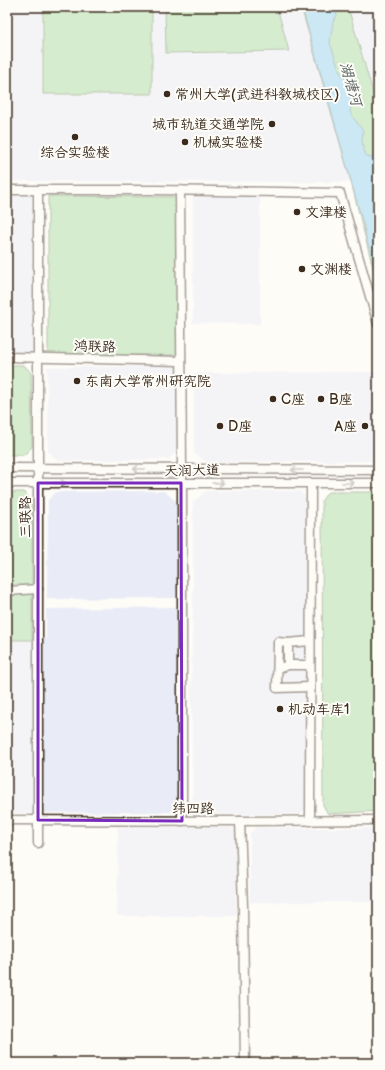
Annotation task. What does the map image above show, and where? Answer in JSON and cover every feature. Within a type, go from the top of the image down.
[{"type":"street","points":[[7,190],[180,190],[340,193],[378,324]]},
{"type":"street","points":[[180,190],[182,820]]},
{"type":"street","name":"三联路","points":[[38,191],[38,843]]},
{"type":"street","name":"鸿联路","points":[[7,357],[181,362]]},
{"type":"street","name":"天润大道","points":[[7,468],[378,470]]},
{"type":"street","name":"天润大道","points":[[7,483],[378,483]]},
{"type":"street","points":[[310,820],[311,483]]},
{"type":"street","points":[[7,591],[38,590]]},
{"type":"street","points":[[310,642],[288,643],[277,640],[277,688],[310,687]]},
{"type":"street","points":[[288,643],[288,665]]},
{"type":"street","points":[[277,669],[288,665],[310,665]]},
{"type":"street","name":"纬四路","points":[[7,820],[182,820],[240,822],[378,820]]},
{"type":"street","points":[[240,822],[243,907],[244,1063]]},
{"type":"highlighted area","points":[[38,483],[181,483],[182,821],[38,820]]},
{"type":"shaded area","name":"常州大学(武进科教城校区)","points":[[7,7],[301,7],[351,182],[7,181]]},
{"type":"shaded area","points":[[348,7],[378,7],[378,110],[357,38]]},
{"type":"shaded area","points":[[7,196],[32,196],[33,356],[7,356]]},
{"type":"shaded area","points":[[193,196],[260,197],[260,324],[193,323]]},
{"type":"shaded area","points":[[178,366],[178,450],[169,459],[58,461],[48,451],[47,367]]},
{"type":"shaded area","points":[[378,372],[378,461],[206,462],[194,453],[194,373]]},
{"type":"shaded area","points":[[164,491],[176,501],[176,598],[47,599],[48,500],[56,492]]},
{"type":"shaded area","points":[[206,491],[300,491],[307,500],[307,807],[301,814],[201,814],[193,801],[191,694],[193,502]]},
{"type":"shaded area","points":[[177,607],[178,804],[171,812],[7,813],[7,640],[46,639],[46,609]]},
{"type":"shaded area","points":[[118,827],[230,827],[237,833],[236,916],[117,916]]},
{"type":"shaded area","points":[[255,828],[378,828],[378,1006],[377,902],[250,902],[250,833]]},
{"type":"green space","points":[[43,7],[152,7],[152,94],[43,94]]},
{"type":"green space","points":[[165,7],[277,7],[289,51],[166,53]]},
{"type":"green space","points":[[301,7],[348,7],[378,110],[378,287],[351,182]]},
{"type":"green space","points":[[48,196],[177,197],[178,355],[48,356]]},
{"type":"green space","points":[[7,365],[24,365],[31,373],[32,447],[24,455],[7,455]]},
{"type":"green space","points":[[7,492],[24,492],[32,501],[32,640],[7,640]]},
{"type":"green space","points":[[328,492],[378,492],[378,811],[328,814],[323,805],[322,500]]},
{"type":"water","points":[[302,7],[327,7],[330,10],[336,11],[337,15],[333,22],[330,43],[340,72],[360,99],[351,106],[350,113],[363,131],[362,142],[365,154],[370,158],[374,157],[373,154],[375,154],[378,158],[376,196],[378,204],[378,277],[366,237]]},
{"type":"place","name":"常州大学(武进科教城校区)","points":[[167,94]]},
{"type":"place","name":"城市轨道交通学院","points":[[272,124]]},
{"type":"place","name":"综合实验楼","points":[[75,137]]},
{"type":"place","name":"机械实验楼","points":[[185,142]]},
{"type":"place","name":"文津楼","points":[[297,212]]},
{"type":"place","name":"文渊楼","points":[[302,269]]},
{"type":"place","name":"东南大学常州研究院","points":[[77,381]]},
{"type":"place","name":"C座","points":[[273,399]]},
{"type":"place","name":"B座","points":[[321,399]]},
{"type":"place","name":"D座","points":[[220,426]]},
{"type":"place","name":"A座","points":[[365,426]]},
{"type":"place","name":"机动车库1","points":[[280,709]]},
{"type":"water label","name":"湖塘河","points":[[351,84]]}]
